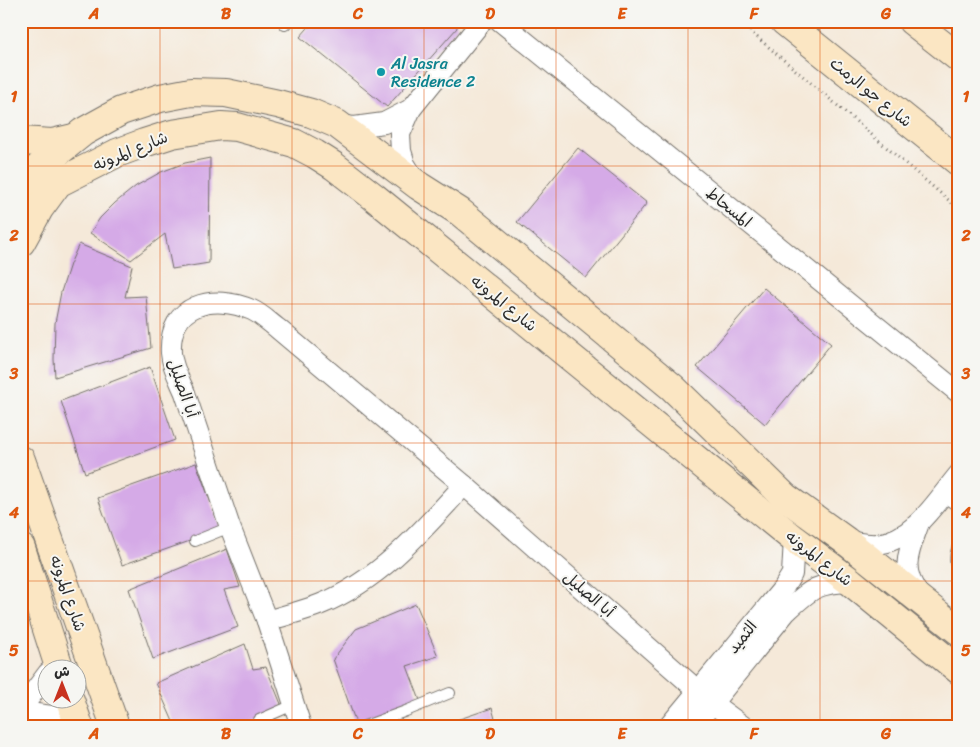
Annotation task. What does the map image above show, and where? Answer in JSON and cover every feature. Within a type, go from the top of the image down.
[{"type":"street","points":[[419,186],[405,164],[400,144],[400,134],[410,109],[482,21]]},
{"type":"street","name":"المسحاط","points":[[500,21],[959,393]]},
{"type":"street","name":"شارع جو الرمث","points":[[784,21],[959,162]]},
{"type":"street","points":[[912,21],[959,58]]},
{"type":"street","name":"شارع المرونه","points":[[21,242],[30,204],[34,175],[83,132],[121,111],[160,98],[192,92],[226,93],[278,104],[337,124],[419,186],[460,212],[672,387],[785,496],[846,541],[959,631]]},
{"type":"street","points":[[337,124],[354,127],[384,123],[410,109]]},
{"type":"street","name":"شارع المرونه","points":[[34,175],[117,153],[172,134],[220,126],[237,126],[294,143],[308,150],[334,166],[374,197],[794,539],[851,582],[959,670]]},
{"type":"street","points":[[21,141],[52,143],[68,140],[83,132]]},
{"type":"street","name":"أبا الصليل","points":[[301,726],[267,621],[230,527],[171,354],[174,329],[183,313],[200,304],[230,303],[253,310],[277,328],[464,485],[706,697],[742,726]]},
{"type":"street","name":"شارع المرونه","points":[[21,460],[115,726]]},
{"type":"street","points":[[846,541],[876,544],[892,540],[918,523],[959,474]]},
{"type":"street","points":[[267,621],[322,604],[350,589],[379,569],[417,537],[464,485]]},
{"type":"street","points":[[918,523],[908,554],[907,571],[912,586],[926,605]]},
{"type":"street","name":"الثميد","points":[[694,726],[706,697],[792,574],[794,539]]},
{"type":"street","name":"شارع المرونه","points":[[21,548],[52,660]]},
{"type":"street","name":"الثميد","points":[[669,726],[706,697],[797,602],[824,584],[851,582]]},
{"type":"street","points":[[38,687],[21,711],[52,716],[72,726]]},
{"type":"street","points":[[73,710],[79,726]]},
{"type":"lane","points":[[941,495],[959,507]]},
{"type":"lane","points":[[195,541],[230,527]]},
{"type":"lane","points":[[959,545],[956,550],[955,566],[959,576]]},
{"type":"lane","points":[[365,726],[426,704],[450,693]]},
{"type":"lane","points":[[259,720],[293,706]]},
{"type":"path","points":[[738,21],[959,209]]},
{"type":"building","name":"Al Jasra Residence 2","points":[[314,21],[456,21],[457,28],[387,107],[300,37]]},
{"type":"building","points":[[578,148],[647,203],[586,278],[517,222]]},
{"type":"building","points":[[210,158],[209,263],[172,269],[165,234],[131,260],[90,233],[100,218],[136,186],[161,172],[185,163]]},
{"type":"building","points":[[79,244],[132,266],[125,297],[146,296],[151,348],[55,377],[55,323],[61,292]]},
{"type":"building","points":[[764,288],[831,344],[765,424],[697,367]]},
{"type":"building","points":[[150,367],[175,440],[85,473],[61,401]]},
{"type":"building","points":[[196,463],[221,530],[122,565],[98,498]]},
{"type":"building","points":[[227,549],[240,587],[224,590],[238,627],[153,659],[129,589]]},
{"type":"building","points":[[416,604],[438,656],[407,666],[421,703],[362,726],[357,726],[333,659],[356,629]]},
{"type":"building","points":[[245,644],[253,669],[266,667],[283,709],[242,726],[175,726],[156,683]]},
{"type":"building","points":[[492,708],[497,726],[442,726],[442,725]]},
{"type":"place","name":"Al Jasra Residence 2","points":[[381,72]]}]
